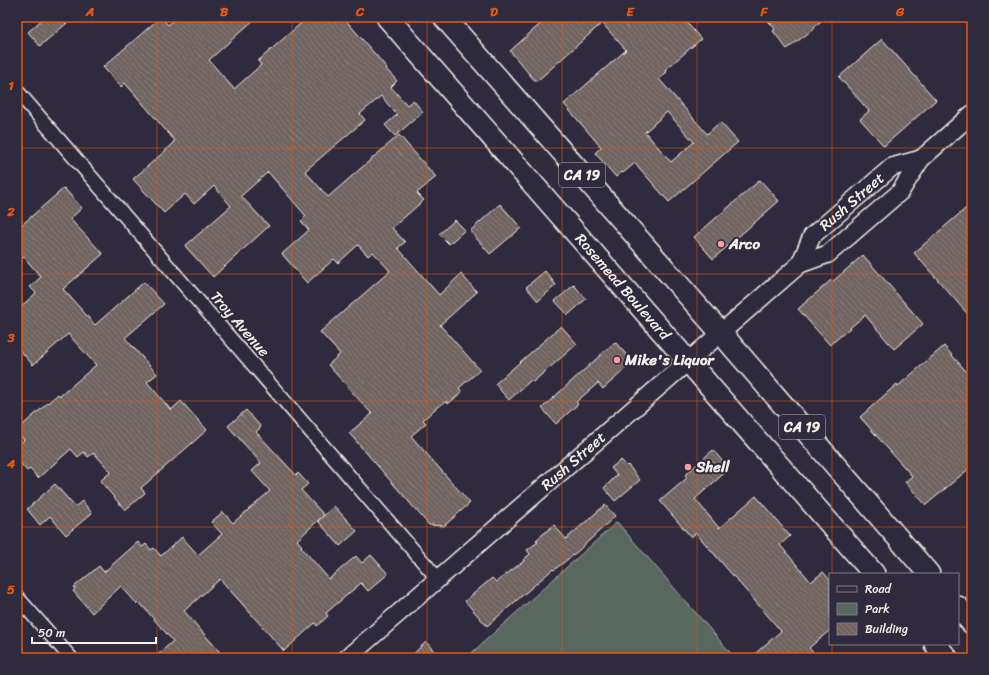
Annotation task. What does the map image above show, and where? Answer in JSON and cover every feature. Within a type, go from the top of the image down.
[{"type":"main road","name":"Rosemead Boulevard","points":[[386,17],[873,573]]},
{"type":"main road","name":"CA 19","points":[[444,17],[721,333],[928,573]]},
{"type":"main road","points":[[959,608],[972,623]]},
{"type":"main road","points":[[936,645],[947,658]]},
{"type":"street","name":"Troy Avenue","points":[[17,91],[438,579]]},
{"type":"street","name":"Rush Street","points":[[347,658],[800,264],[828,254],[900,192],[921,159],[972,114]]},
{"type":"street","name":"Rush Street","points":[[800,264],[812,236],[892,167],[921,159]]},
{"type":"street","points":[[17,597],[71,658]]},
{"type":"green space","points":[[617,522],[735,658],[466,658]]},
{"type":"building","points":[[45,17],[74,17],[40,46],[28,32]]},
{"type":"building","points":[[161,17],[168,25],[177,17],[257,17],[209,60],[234,89],[261,65],[258,61],[308,17],[343,17],[397,81],[391,87],[407,105],[413,100],[423,112],[395,136],[385,125],[397,115],[381,96],[360,114],[365,120],[305,171],[328,197],[399,135],[436,177],[417,193],[424,200],[392,228],[405,242],[398,248],[439,295],[461,274],[477,292],[440,325],[480,370],[459,388],[462,392],[448,404],[447,401],[436,408],[423,420],[426,423],[411,436],[470,503],[444,526],[429,525],[349,433],[372,414],[328,365],[340,354],[320,332],[390,271],[373,252],[368,256],[358,245],[338,263],[334,259],[307,283],[282,254],[309,230],[301,221],[306,216],[268,172],[241,196],[269,226],[213,277],[185,246],[231,206],[214,186],[194,204],[185,194],[164,213],[133,179],[175,141],[125,83],[121,87],[103,67]]},
{"type":"building","points":[[548,17],[682,17],[701,39],[665,70],[667,72],[659,79],[707,134],[720,122],[738,142],[669,202],[635,163],[616,177],[595,153],[601,147],[564,104],[626,50],[602,23],[536,82],[510,51]],"holes":[[[667,112],[694,142],[671,162],[645,132]]]},
{"type":"building","points":[[765,17],[826,17],[814,27],[815,28],[787,49],[773,31],[775,29]]},
{"type":"building","points":[[882,39],[936,100],[884,146],[860,119],[869,111],[839,77]]},
{"type":"building","points":[[760,180],[779,201],[713,259],[694,237]]},
{"type":"building","points":[[64,188],[82,208],[70,219],[103,254],[63,289],[95,325],[144,282],[164,304],[125,338],[157,374],[147,382],[171,410],[181,401],[207,430],[141,488],[145,493],[125,510],[100,481],[111,472],[94,453],[88,457],[84,452],[78,457],[71,449],[38,478],[30,469],[27,471],[17,459],[17,446],[24,440],[17,430],[58,394],[60,396],[96,365],[68,334],[33,365],[17,347],[17,310],[36,293],[30,287],[41,277],[24,257],[17,263],[17,229]]},
{"type":"building","points":[[972,203],[972,319],[914,253]]},
{"type":"building","points":[[500,204],[521,228],[490,254],[470,231]]},
{"type":"building","points":[[455,220],[465,230],[449,244],[439,234]]},
{"type":"building","points":[[863,255],[923,324],[894,349],[865,315],[830,345],[798,309],[831,280],[832,282]]},
{"type":"building","points":[[545,271],[556,285],[538,301],[526,287]]},
{"type":"building","points":[[574,285],[586,299],[568,315],[555,301]]},
{"type":"building","points":[[561,326],[577,344],[533,382],[531,380],[509,400],[495,384]]},
{"type":"building","points":[[615,342],[633,362],[603,389],[598,383],[576,402],[578,404],[556,424],[542,408]]},
{"type":"building","points":[[944,346],[972,378],[972,466],[926,505],[905,482],[912,476],[860,417],[897,384],[898,386]]},
{"type":"building","points":[[246,410],[261,427],[256,432],[296,475],[298,473],[308,484],[301,490],[324,515],[297,540],[302,546],[301,547],[329,579],[356,556],[362,563],[371,555],[388,574],[368,591],[361,583],[326,613],[328,616],[317,626],[315,623],[284,651],[220,579],[184,611],[225,658],[154,658],[173,641],[139,602],[137,604],[121,586],[92,613],[73,591],[75,589],[74,587],[99,566],[104,572],[138,542],[142,547],[146,544],[151,550],[154,548],[161,556],[182,537],[198,555],[222,534],[211,522],[223,512],[233,523],[270,491],[252,471],[261,463],[228,426]]},
{"type":"building","points":[[713,450],[729,469],[695,499],[719,528],[756,496],[790,536],[780,545],[811,582],[823,572],[829,579],[829,631],[809,648],[818,658],[750,658],[781,631],[696,533],[691,537],[660,501],[687,478],[685,475]]},
{"type":"building","points":[[621,460],[627,466],[628,465],[640,480],[615,501],[604,488],[617,475],[611,468]]},
{"type":"building","points":[[55,484],[75,507],[82,501],[92,513],[66,535],[50,516],[40,525],[27,509]]},
{"type":"building","points":[[605,505],[615,516],[578,551],[554,570],[553,569],[487,626],[465,601],[492,578],[496,582],[524,561],[523,560],[530,554],[527,550],[538,542],[536,540],[554,525],[566,539]]},
{"type":"building","points":[[334,506],[357,531],[340,546],[318,521]]},
{"type":"building","points":[[426,642],[440,658],[409,658]]},
{"type":"place","name":"Arco","points":[[721,244]]},
{"type":"place","name":"Mike's Liquor","points":[[617,360]]},
{"type":"place","name":"Shell","points":[[688,467]]}]
